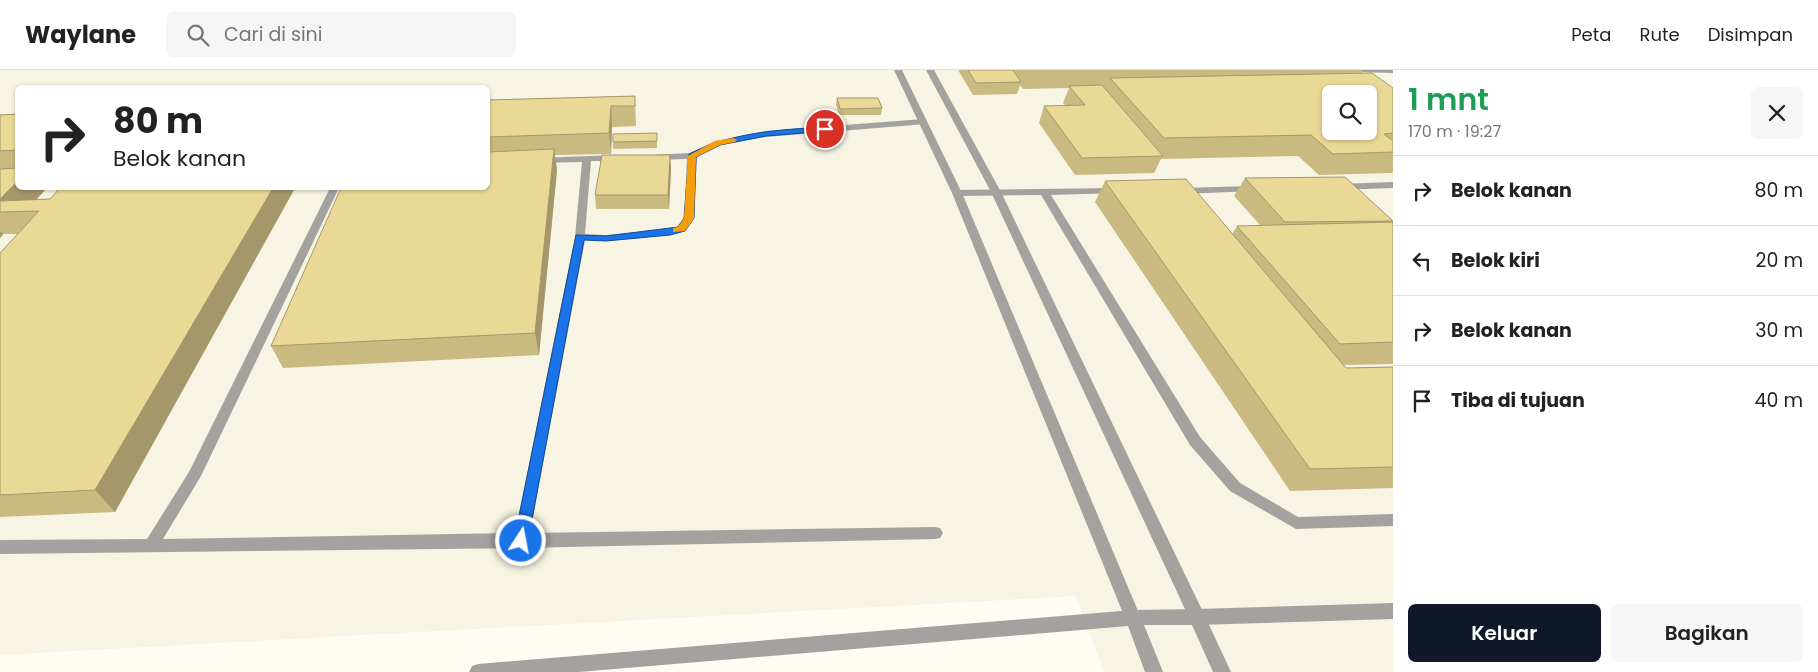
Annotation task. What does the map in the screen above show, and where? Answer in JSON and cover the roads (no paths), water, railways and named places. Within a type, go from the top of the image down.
[{"type":"street","points":[[898,70],[957,193],[1154,672]]},
{"type":"street","points":[[930,70],[996,192],[1222,672]]},
{"type":"street","points":[[1351,70],[1366,83]]},
{"type":"street","points":[[1355,70],[1393,72]]},
{"type":"street","points":[[644,157],[692,156],[718,143],[766,134],[923,122]]},
{"type":"street","points":[[580,237],[606,238],[670,232],[681,229],[689,218],[692,156]]},
{"type":"street","points":[[528,160],[625,158]]},
{"type":"street","points":[[521,541],[580,237],[587,159]]},
{"type":"street","points":[[1323,187],[1393,185]]},
{"type":"street","points":[[1174,191],[1264,189]]},
{"type":"street","points":[[151,546],[194,476],[333,190]]},
{"type":"street","points":[[957,193],[1124,191]]},
{"type":"street","points":[[1044,192],[1195,441],[1235,487],[1296,524],[1393,520]]},
{"type":"street","points":[[0,548],[935,533]]},
{"type":"street","points":[[478,672],[1133,618],[1393,610]]}]
